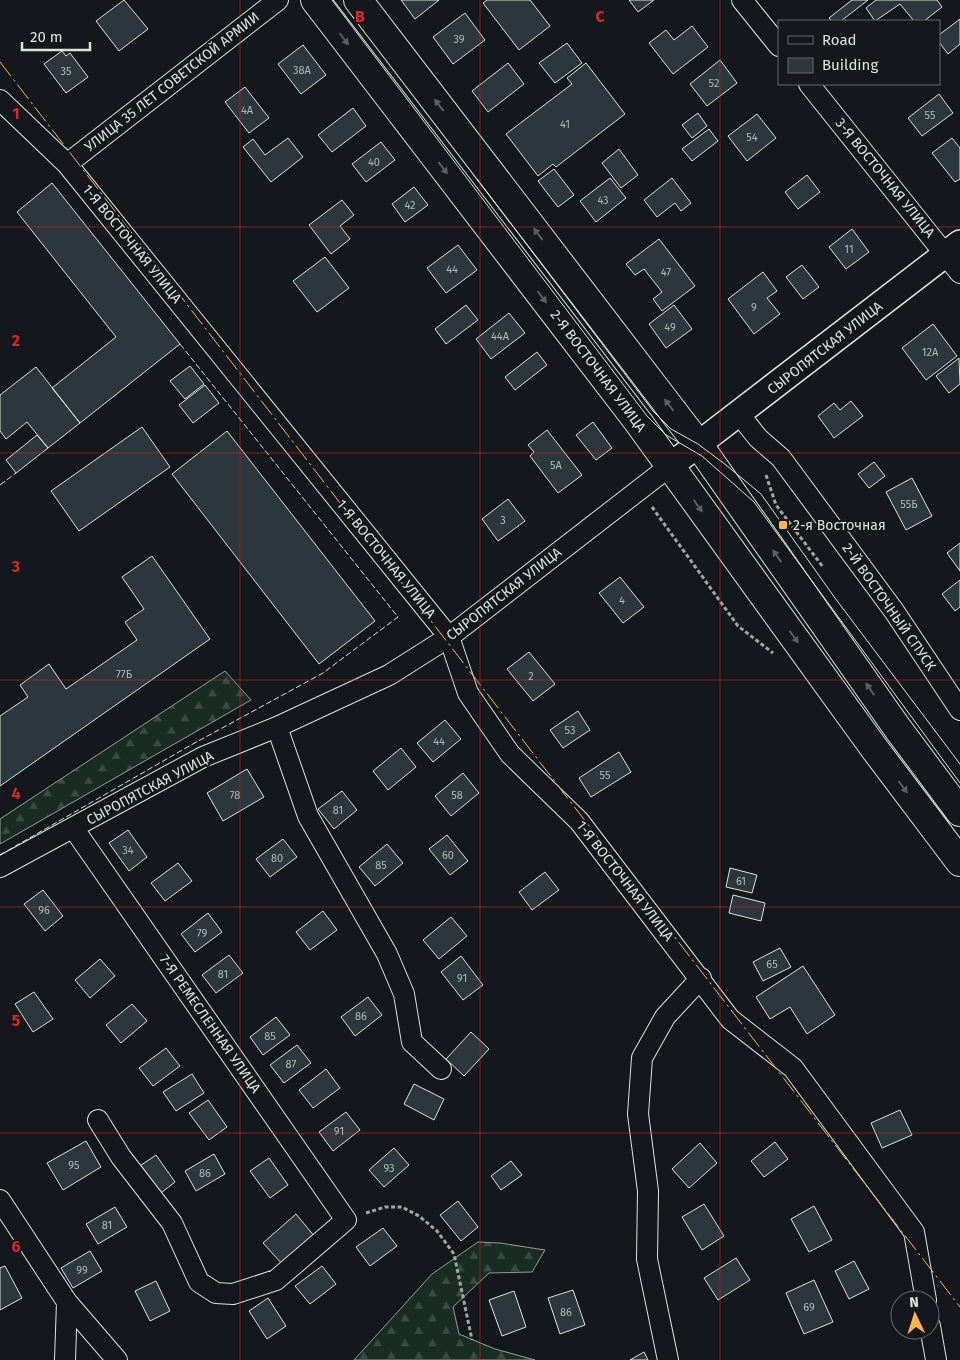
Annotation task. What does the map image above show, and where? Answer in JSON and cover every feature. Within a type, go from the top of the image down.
[{"type":"main road","name":"2-Я ВОСТОЧНАЯ УЛИЦА","points":[[315,0],[670,466],[874,748],[960,862]]},
{"type":"main road","points":[[358,0],[698,444],[898,729],[960,812]]},
{"type":"street","name":"УЛИЦА 35 ЛЕТ СОВЕТСКОЙ АРМИИ","points":[[67,164],[278,0]]},
{"type":"street","points":[[742,0],[778,45]]},
{"type":"street","name":"3-Я ВОСТОЧНАЯ УЛИЦА","points":[[810,85],[955,257]]},
{"type":"street","name":"1-Я ВОСТОЧНАЯ УЛИЦА","points":[[0,100],[67,164],[449,637],[468,693],[510,754],[579,821],[701,978],[730,1019],[793,1068],[914,1232],[924,1290]]},
{"type":"street","name":"СЫРОПЯТСКАЯ УЛИЦА","points":[[0,867],[203,758],[277,727],[389,675],[449,637],[698,444],[955,257]]},
{"type":"street","name":"2-Й ВОСТОЧНЫЙ СПУСК","points":[[739,414],[758,438],[781,458],[894,611],[960,710]]},
{"type":"street","points":[[277,727],[308,816],[387,954],[404,994],[412,1042],[441,1069]]},
{"type":"street","name":"7-Я РЕМЕСЛЕННАЯ УЛИЦА","points":[[74,828],[346,1220]]},
{"type":"street","points":[[668,1360],[647,1259],[648,1191],[638,1114],[642,1058],[664,1017],[701,978]]},
{"type":"street","points":[[98,1120],[121,1158],[172,1223],[199,1282],[216,1293],[233,1294],[276,1280],[346,1220]]},
{"type":"street","points":[[0,1200],[67,1302],[117,1360]]},
{"type":"street","points":[[65,1360],[67,1302]]},
{"type":"street","points":[[932,1340],[936,1360]]},
{"type":"path","points":[[758,438],[764,470],[776,505],[823,567]]},
{"type":"path","points":[[651,505],[738,626],[776,656]]},
{"type":"path","points":[[346,1220],[385,1208],[402,1207],[419,1216],[437,1230],[454,1254],[472,1340]]},
{"type":"green space","points":[[225,671],[251,700],[0,844],[0,819]]},
{"type":"green space","points":[[478,1242],[500,1243],[545,1250],[532,1272],[489,1273],[453,1307],[459,1334],[495,1349],[535,1360],[354,1360],[432,1274]]},
{"type":"building","points":[[124,0],[148,29],[119,51],[96,21]]},
{"type":"building","points":[[401,0],[439,0],[415,19]]},
{"type":"building","points":[[487,0],[530,0],[550,26],[519,50],[483,3]]},
{"type":"building","points":[[629,0],[654,0],[638,12]]},
{"type":"building","points":[[852,0],[868,0],[842,20],[831,20],[829,18]]},
{"type":"building","points":[[876,0],[937,0],[942,7],[925,20],[913,20],[900,4],[876,20],[874,20],[866,8]]},
{"type":"building","points":[[465,13],[485,40],[453,64],[433,37]]},
{"type":"building","points":[[960,19],[960,44],[948,54],[940,43],[940,34]]},
{"type":"building","points":[[692,26],[708,47],[673,74],[649,43],[666,30],[674,40]]},
{"type":"building","points":[[567,43],[582,63],[555,83],[539,63]]},
{"type":"building","points":[[303,45],[326,75],[301,94],[278,64]]},
{"type":"building","points":[[62,51],[66,56],[70,53],[88,77],[66,93],[44,64]]},
{"type":"building","points":[[720,60],[737,83],[707,106],[690,84]]},
{"type":"building","points":[[508,63],[524,84],[488,112],[472,91]]},
{"type":"building","points":[[586,63],[625,114],[556,167],[553,164],[538,176],[506,134],[572,84],[567,78]]},
{"type":"building","points":[[245,87],[269,118],[249,133],[225,102]]},
{"type":"building","points":[[939,94],[953,113],[922,136],[908,118]]},
{"type":"building","points":[[353,108],[366,126],[332,152],[318,135]]},
{"type":"building","points":[[698,113],[707,126],[692,138],[682,125]]},
{"type":"building","points":[[757,114],[776,138],[747,161],[728,136]]},
{"type":"building","points":[[709,129],[718,141],[692,161],[682,149]]},
{"type":"building","points":[[288,138],[303,157],[271,182],[243,147],[253,139],[265,155]]},
{"type":"building","points":[[952,138],[960,148],[960,179],[955,182],[932,153]]},
{"type":"building","points":[[381,142],[395,160],[366,182],[352,164]]},
{"type":"building","points":[[619,149],[638,175],[621,188],[602,163]]},
{"type":"building","points":[[554,169],[574,195],[558,207],[538,181]]},
{"type":"building","points":[[807,175],[820,192],[798,209],[785,192]]},
{"type":"building","points":[[610,178],[626,198],[596,222],[580,201]]},
{"type":"building","points":[[672,178],[691,203],[681,211],[675,203],[657,217],[644,200]]},
{"type":"building","points":[[52,183],[180,344],[80,423],[52,388],[116,337],[17,212]]},
{"type":"building","points":[[414,187],[428,205],[405,222],[392,204]]},
{"type":"building","points":[[342,200],[354,215],[340,226],[350,239],[331,254],[309,225]]},
{"type":"building","points":[[852,229],[869,252],[846,269],[829,247]]},
{"type":"building","points":[[659,239],[695,286],[662,311],[653,299],[662,292],[644,269],[635,275],[626,264]]},
{"type":"building","points":[[458,245],[477,270],[446,293],[427,268]]},
{"type":"building","points":[[325,257],[349,288],[317,312],[293,281]]},
{"type":"building","points":[[802,265],[819,287],[803,299],[786,277]]},
{"type":"building","points":[[763,272],[777,291],[767,298],[780,314],[754,334],[728,299]]},
{"type":"building","points":[[466,305],[478,320],[446,344],[435,329]]},
{"type":"building","points":[[674,305],[692,329],[666,348],[649,324]]},
{"type":"building","points":[[509,313],[525,333],[491,359],[476,339]]},
{"type":"building","points":[[933,324],[957,356],[926,380],[902,348]]},
{"type":"building","points":[[537,352],[547,365],[515,390],[505,377]]},
{"type":"building","points":[[959,358],[960,384],[949,393],[936,376]]},
{"type":"building","points":[[190,366],[204,384],[185,399],[170,381]]},
{"type":"building","points":[[36,367],[80,423],[48,448],[27,422],[6,439],[0,431],[0,395]]},
{"type":"building","points":[[205,385],[219,403],[193,423],[179,405]]},
{"type":"building","points":[[851,401],[863,416],[834,438],[818,416],[834,403],[840,410]]},
{"type":"building","points":[[593,422],[612,448],[596,460],[576,435]]},
{"type":"building","points":[[142,427],[170,467],[79,531],[51,491]]},
{"type":"building","points":[[547,430],[582,475],[558,493],[530,456],[534,452],[528,445]]},
{"type":"building","points":[[227,431],[375,621],[319,664],[172,474]]},
{"type":"building","points":[[37,435],[48,448],[16,473],[6,460]]},
{"type":"building","points":[[874,462],[885,476],[869,488],[858,474]]},
{"type":"building","points":[[912,478],[932,516],[906,530],[886,492]]},
{"type":"building","points":[[508,499],[525,521],[498,541],[482,519]]},
{"type":"building","points":[[960,543],[960,571],[947,553]]},
{"type":"building","points":[[152,556],[210,639],[0,786],[0,716],[28,697],[20,685],[49,664],[66,689],[137,640],[125,622],[144,609],[122,577]]},
{"type":"building","points":[[620,577],[644,607],[623,623],[599,593]]},
{"type":"building","points":[[960,580],[960,607],[955,611],[942,594]]},
{"type":"building","points":[[529,652],[555,684],[533,701],[507,669]]},
{"type":"building","points":[[578,711],[590,730],[563,748],[550,730]]},
{"type":"building","points":[[445,720],[461,739],[433,762],[417,743]]},
{"type":"building","points":[[401,748],[416,767],[388,790],[373,771]]},
{"type":"building","points":[[619,752],[631,772],[591,797],[579,778]]},
{"type":"building","points":[[247,769],[264,797],[223,821],[207,793]]},
{"type":"building","points":[[463,773],[479,793],[451,816],[435,796]]},
{"type":"building","points":[[342,791],[357,810],[334,829],[318,809]]},
{"type":"building","points":[[128,830],[147,857],[129,871],[109,843]]},
{"type":"building","points":[[447,835],[468,861],[450,875],[429,849]]},
{"type":"building","points":[[283,839],[297,857],[270,877],[256,859]]},
{"type":"building","points":[[387,844],[403,863],[375,886],[359,867]]},
{"type":"building","points":[[178,863],[192,881],[165,901],[151,883]]},
{"type":"building","points":[[730,868],[757,875],[752,893],[726,887]]},
{"type":"building","points":[[545,872],[559,890],[532,910],[519,892]]},
{"type":"building","points":[[43,890],[63,916],[45,931],[24,904]]},
{"type":"building","points":[[733,895],[765,903],[761,921],[729,913]]},
{"type":"building","points":[[323,911],[337,930],[310,950],[296,932]]},
{"type":"building","points":[[208,913],[222,932],[195,952],[181,934]]},
{"type":"building","points":[[451,917],[467,936],[439,959],[423,940]]},
{"type":"building","points":[[780,948],[791,967],[763,981],[753,962]]},
{"type":"building","points":[[229,955],[243,973],[216,993],[202,975]]},
{"type":"building","points":[[461,956],[483,985],[463,1000],[441,972]]},
{"type":"building","points":[[100,959],[115,976],[90,998],[75,980]]},
{"type":"building","points":[[803,966],[835,1015],[807,1034],[790,1007],[770,1019],[756,997]]},
{"type":"building","points":[[34,992],[53,1019],[33,1032],[15,1004]]},
{"type":"building","points":[[368,997],[382,1015],[355,1036],[341,1017]]},
{"type":"building","points":[[132,1004],[147,1021],[121,1043],[106,1025]]},
{"type":"building","points":[[276,1017],[290,1035],[263,1055],[250,1037]]},
{"type":"building","points":[[471,1032],[489,1049],[464,1076],[446,1059]]},
{"type":"building","points":[[297,1045],[311,1063],[284,1083],[270,1065]]},
{"type":"building","points":[[166,1048],[180,1066],[153,1086],[139,1068]]},
{"type":"building","points":[[326,1069],[340,1088],[313,1108],[299,1090]]},
{"type":"building","points":[[192,1074],[204,1093],[176,1111],[163,1092]]},
{"type":"building","points":[[414,1084],[444,1099],[434,1120],[404,1104]]},
{"type":"building","points":[[208,1100],[227,1127],[209,1140],[189,1113]]},
{"type":"building","points":[[900,1110],[912,1135],[882,1148],[871,1123]]},
{"type":"building","points":[[346,1112],[360,1130],[333,1151],[319,1132]]},
{"type":"building","points":[[86,1141],[101,1167],[63,1190],[47,1163]]},
{"type":"building","points":[[775,1142],[788,1159],[764,1177],[751,1161]]},
{"type":"building","points":[[700,1143],[717,1163],[689,1188],[672,1169]]},
{"type":"building","points":[[394,1148],[409,1165],[384,1187],[369,1170]]},
{"type":"building","points":[[214,1154],[225,1174],[196,1191],[185,1171]]},
{"type":"building","points":[[156,1155],[175,1182],[157,1196],[137,1168]]},
{"type":"building","points":[[269,1158],[288,1185],[270,1198],[250,1171]]},
{"type":"building","points":[[511,1161],[522,1175],[501,1190],[491,1176]]},
{"type":"building","points":[[458,1201],[478,1227],[461,1241],[440,1215]]},
{"type":"building","points":[[704,1204],[724,1236],[702,1250],[682,1217]]},
{"type":"building","points":[[814,1206],[832,1240],[809,1252],[791,1219]]},
{"type":"building","points":[[115,1207],[127,1227],[98,1244],[86,1224]]},
{"type":"building","points":[[296,1214],[315,1237],[283,1265],[263,1243]]},
{"type":"building","points":[[383,1228],[397,1246],[370,1266],[356,1247]]},
{"type":"building","points":[[90,1251],[102,1271],[73,1288],[61,1268]]},
{"type":"building","points":[[736,1258],[750,1280],[718,1300],[704,1278]]},
{"type":"building","points":[[854,1261],[869,1289],[849,1299],[835,1271]]},
{"type":"building","points":[[5,1266],[22,1298],[0,1310],[0,1268]]},
{"type":"building","points":[[322,1266],[336,1284],[310,1304],[295,1286]]},
{"type":"building","points":[[814,1280],[833,1322],[804,1334],[786,1293]]},
{"type":"building","points":[[156,1281],[170,1311],[150,1321],[135,1291]]},
{"type":"building","points":[[573,1290],[585,1325],[560,1334],[548,1298]]},
{"type":"building","points":[[514,1291],[526,1327],[502,1336],[489,1300]]},
{"type":"building","points":[[268,1298],[286,1326],[267,1339],[249,1311]]},
{"type":"building","points":[[644,1352],[648,1360],[630,1360]]},
{"type":"tram line","points":[[332,0],[647,416],[666,435],[702,456],[754,502],[960,783]]},
{"type":"tram line","points":[[477,179],[653,411],[671,429],[698,444],[761,494],[835,598],[960,764]]},
{"type":"fence","points":[[0,855],[191,745],[323,673],[398,617],[180,344]]},
{"type":"fence","points":[[0,485],[16,473]]},
{"type":"power","points":[[0,62],[960,1307]]},
{"type":"place","name":"2-я Восточная","points":[[783,525]]}]
